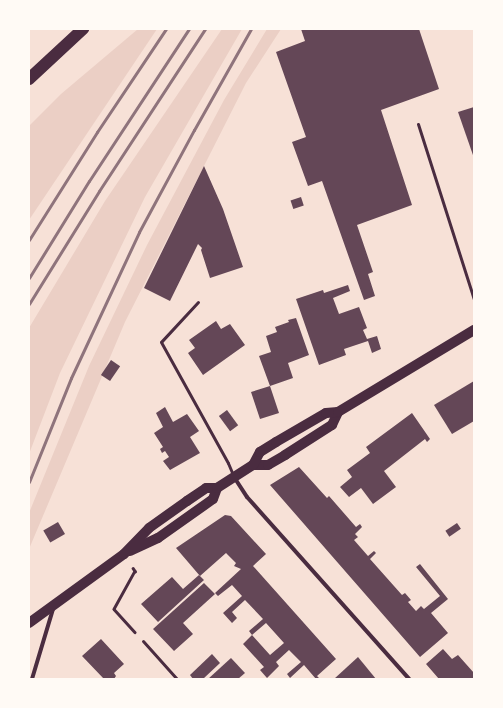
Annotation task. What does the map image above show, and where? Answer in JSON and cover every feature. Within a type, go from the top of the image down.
[{"type":"highway","points":[[29,80],[83,29]]},
{"type":"main road","points":[[29,623],[124,554],[149,528],[187,501],[206,488],[217,488],[253,465],[260,452],[326,413],[338,412],[474,330]]},
{"type":"main road","points":[[253,465],[268,465],[280,458],[332,425],[338,412]]},
{"type":"street","points":[[234,477],[247,497],[409,679]]},
{"type":"street","points":[[32,679],[53,607]]},
{"type":"lane","points":[[418,124],[474,298]]},
{"type":"lane","points":[[198,302],[161,342],[228,463],[234,477]]},
{"type":"lane","points":[[143,641],[177,679]]},
{"type":"path","points":[[135,571],[114,609],[143,641]]},
{"type":"shaded area","points":[[138,29],[157,29],[29,220],[29,126],[61,94]]},
{"type":"shaded area","points":[[222,29],[242,29],[145,197],[60,373],[29,454],[29,328],[105,201]]},
{"type":"shaded area","points":[[267,29],[281,29],[246,83],[125,322],[29,549],[29,513],[89,366],[147,245],[224,100]]},
{"type":"building","points":[[301,29],[419,29],[439,89],[381,110],[412,205],[357,225],[373,272],[368,274],[375,296],[364,300],[322,181],[308,186],[292,142],[306,137],[276,52],[305,41]]},
{"type":"building","points":[[474,107],[474,158],[458,112]]},
{"type":"building","points":[[204,166],[223,209],[243,267],[210,278],[201,250],[202,248],[198,244],[170,301],[144,288]]},
{"type":"building","points":[[301,197],[304,206],[293,209],[291,200]]},
{"type":"building","points":[[348,285],[350,291],[333,298],[339,314],[359,307],[367,328],[363,330],[367,339],[377,336],[381,349],[372,353],[368,341],[344,349],[346,355],[319,365],[296,299],[323,290],[324,293]]},
{"type":"building","points":[[296,318],[309,355],[288,363],[293,378],[270,386],[259,356],[271,352],[266,336],[277,332],[275,327],[289,322],[288,320]]},
{"type":"building","points":[[216,321],[221,329],[230,324],[245,345],[203,375],[188,353],[195,348],[189,340]]},
{"type":"building","points":[[111,360],[120,366],[110,381],[101,375]]},
{"type":"building","points":[[474,381],[474,421],[452,434],[434,405]]},
{"type":"building","points":[[270,386],[279,413],[260,419],[251,392]]},
{"type":"building","points":[[165,407],[173,422],[187,414],[199,431],[190,437],[200,453],[170,470],[163,461],[169,457],[165,451],[162,453],[160,449],[163,447],[154,433],[163,427],[156,413]]},
{"type":"building","points":[[227,410],[238,425],[230,431],[219,416]]},
{"type":"building","points":[[412,413],[430,439],[427,442],[425,439],[384,471],[396,487],[373,504],[361,488],[349,497],[340,487],[352,477],[347,470],[370,453],[366,447]]},
{"type":"building","points":[[299,467],[327,498],[329,496],[356,527],[360,524],[362,527],[355,534],[358,537],[354,540],[368,556],[374,551],[376,553],[370,559],[402,595],[405,593],[411,600],[408,602],[416,611],[421,606],[424,609],[440,596],[416,567],[420,564],[448,599],[431,613],[448,633],[420,657],[270,485]]},
{"type":"building","points":[[225,515],[231,516],[266,554],[253,566],[336,659],[317,676],[320,679],[316,679],[304,665],[290,678],[287,674],[301,662],[289,650],[276,662],[279,666],[267,678],[260,670],[264,667],[243,644],[252,635],[249,631],[263,619],[245,600],[232,612],[237,618],[232,623],[223,613],[242,596],[232,585],[218,596],[215,593],[241,569],[234,566],[236,563],[226,553],[200,576],[176,548]],"holes":[[[266,623],[284,643],[270,655],[252,635]]]},
{"type":"building","points":[[58,522],[65,534],[50,543],[43,530]]},
{"type":"building","points":[[457,523],[461,529],[449,537],[445,531]]},
{"type":"building","points":[[199,575],[204,580],[158,622],[141,604],[172,577],[183,589]]},
{"type":"building","points":[[204,583],[215,594],[183,623],[193,634],[174,651],[153,629]]},
{"type":"building","points":[[101,639],[124,664],[114,673],[116,676],[114,679],[104,679],[82,656]]},
{"type":"building","points":[[443,649],[452,659],[458,655],[474,673],[474,679],[439,679],[426,664]]},
{"type":"building","points":[[212,654],[220,663],[203,679],[193,679],[190,675]]},
{"type":"building","points":[[358,657],[376,679],[334,679]]},
{"type":"building","points":[[231,658],[245,673],[238,679],[208,679]]},
{"type":"railway","points":[[29,240],[97,132],[166,29]]},
{"type":"railway","points":[[29,278],[89,181],[189,29]]},
{"type":"railway","points":[[29,304],[99,191],[205,29]]},
{"type":"railway","points":[[29,482],[71,378],[139,232],[251,29]]}]
